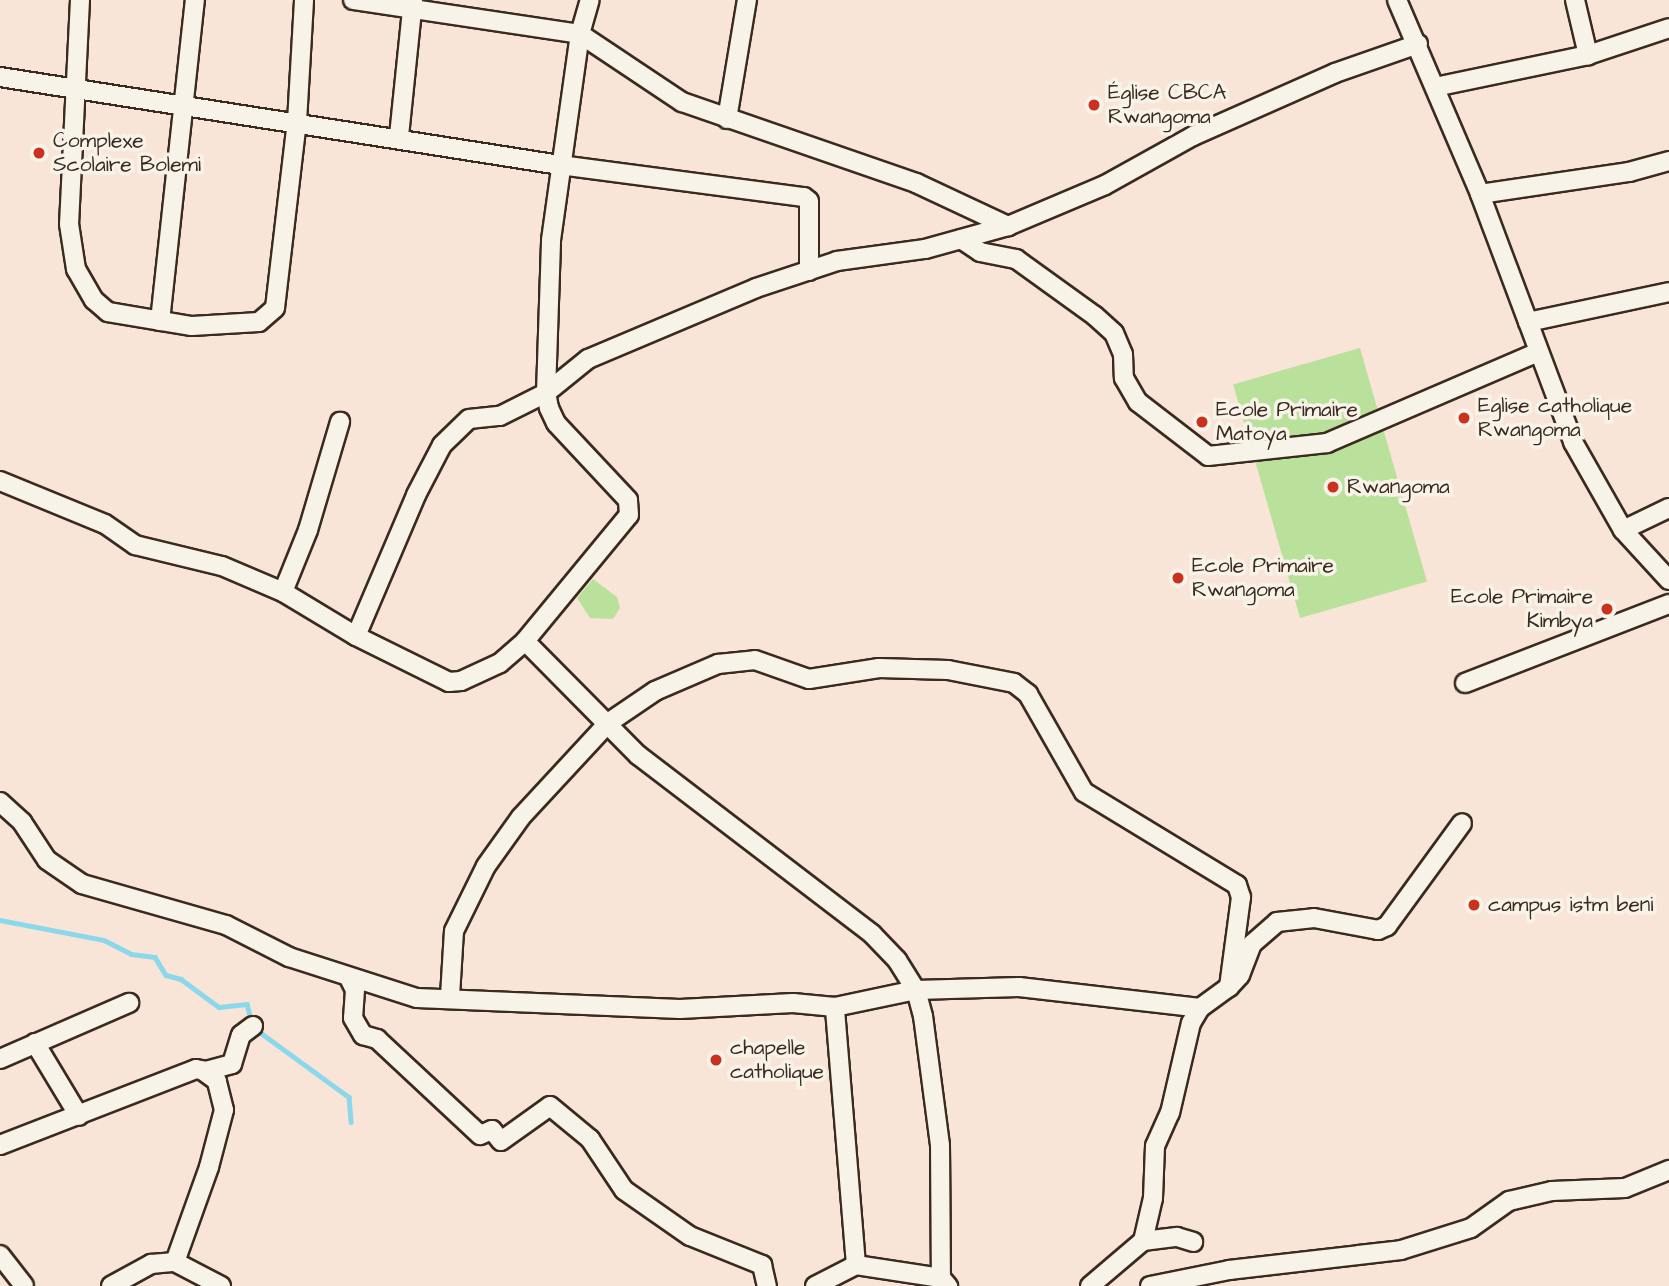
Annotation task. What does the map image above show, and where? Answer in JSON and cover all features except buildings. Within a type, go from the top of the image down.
[{"type":"street","points":[[80,0],[79,91],[69,224],[76,269],[94,300],[108,312],[192,326],[259,322],[275,307],[297,122],[304,0]]},
{"type":"street","points":[[160,321],[186,107],[195,0]]},
{"type":"street","points":[[353,0],[413,4],[580,34],[682,102],[916,183],[1008,226]]},
{"type":"street","points":[[0,481],[105,524],[135,545],[222,566],[283,592],[356,636],[449,682],[500,663],[525,641],[630,508],[556,423],[546,393],[551,240],[580,34],[590,0]]},
{"type":"street","points":[[727,119],[747,0]]},
{"type":"street","points":[[1397,0],[1480,194],[1573,442],[1623,530],[1669,580]]},
{"type":"street","points":[[1575,0],[1588,55]]},
{"type":"street","points":[[399,136],[413,4]]},
{"type":"street","points":[[1435,87],[1588,55],[1669,28]]},
{"type":"street","points":[[356,636],[416,495],[442,445],[469,419],[500,416],[546,393],[588,359],[756,288],[849,257],[925,249],[1008,226],[1105,185],[1193,136],[1335,73],[1418,44]]},
{"type":"street","points":[[0,77],[186,107],[399,136],[560,165],[804,197],[808,201],[809,271]]},
{"type":"street","points":[[1480,194],[1629,172],[1669,161]]},
{"type":"street","points":[[961,239],[980,252],[1016,259],[1095,316],[1114,333],[1123,354],[1124,378],[1138,402],[1208,456],[1327,443],[1538,352]]},
{"type":"street","points":[[1528,322],[1669,292]]},
{"type":"street","points":[[283,592],[308,530],[340,422]]},
{"type":"street","points":[[1623,530],[1669,508]]},
{"type":"street","points":[[1465,683],[1669,604]]},
{"type":"street","points":[[525,641],[676,787],[872,934],[897,960],[916,990],[940,1145],[944,1282],[856,1265],[815,1286]]},
{"type":"street","points":[[450,996],[454,931],[486,866],[521,817],[608,723],[654,691],[718,664],[755,660],[809,679],[879,668],[948,670],[1014,682],[1028,694],[1084,792],[1237,885],[1241,897],[1229,987]]},
{"type":"street","points":[[0,802],[22,822],[47,860],[82,884],[226,925],[289,957],[416,998],[450,996],[680,1009],[793,1003],[835,1007],[916,990],[1019,987],[1200,1008]]},
{"type":"street","points":[[1143,1241],[1153,1198],[1155,1146],[1170,1113],[1191,1023],[1200,1008],[1229,987],[1240,975],[1252,944],[1278,922],[1314,918],[1378,930],[1387,926],[1462,823]]},
{"type":"street","points":[[349,978],[355,990],[353,1018],[363,1035],[377,1039],[480,1135],[492,1130],[501,1141],[550,1106],[590,1139],[624,1190],[690,1236],[762,1265],[767,1286]]},
{"type":"street","points":[[0,1059],[130,1003]]},
{"type":"street","points":[[835,1007],[856,1265]]},
{"type":"street","points":[[203,1071],[232,1064],[242,1035],[253,1026]]},
{"type":"street","points":[[35,1043],[79,1116]]},
{"type":"street","points":[[0,1145],[79,1116],[151,1084],[196,1069],[203,1071],[217,1081],[224,1110],[209,1167],[175,1262]]},
{"type":"street","points":[[1150,1286],[1229,1270],[1401,1250],[1472,1228],[1509,1201],[1552,1191],[1625,1188],[1669,1170]]},
{"type":"street","points":[[1090,1286],[1143,1241],[1177,1237],[1193,1242]]},
{"type":"street","points":[[0,1255],[24,1286]]},
{"type":"street","points":[[111,1286],[152,1264],[175,1262],[221,1286]]},
{"type":"green space","name":"Rwangoma","points":[[1360,348],[1427,582],[1300,618],[1233,384]]},
{"type":"green space","points":[[593,579],[617,597],[620,608],[613,619],[590,618],[577,598]]},
{"type":"waterway","points":[[0,920],[104,940],[131,954],[155,957],[166,975],[181,979],[219,1007],[247,1004],[252,1023]]},
{"type":"waterway","points":[[257,1030],[349,1097],[351,1122]]},
{"type":"place","name":"Église CBCA Rwangoma","points":[[1094,105]]},
{"type":"place","name":"Complexe Scolaire Bolemi","points":[[39,153]]},
{"type":"place","name":"Eglise catholique Rwangoma","points":[[1464,418]]},
{"type":"place","name":"Ecole Primaire Matoya","points":[[1202,422]]},
{"type":"place","name":"Rwangoma","points":[[1333,487]]},
{"type":"place","name":"Ecole Primaire Rwangoma","points":[[1178,578]]},
{"type":"place","name":"Ecole Primaire Kimbya","points":[[1607,609]]},
{"type":"place","name":"campus istm beni","points":[[1474,905]]},
{"type":"place","name":"chapelle catholique","points":[[716,1060]]}]
